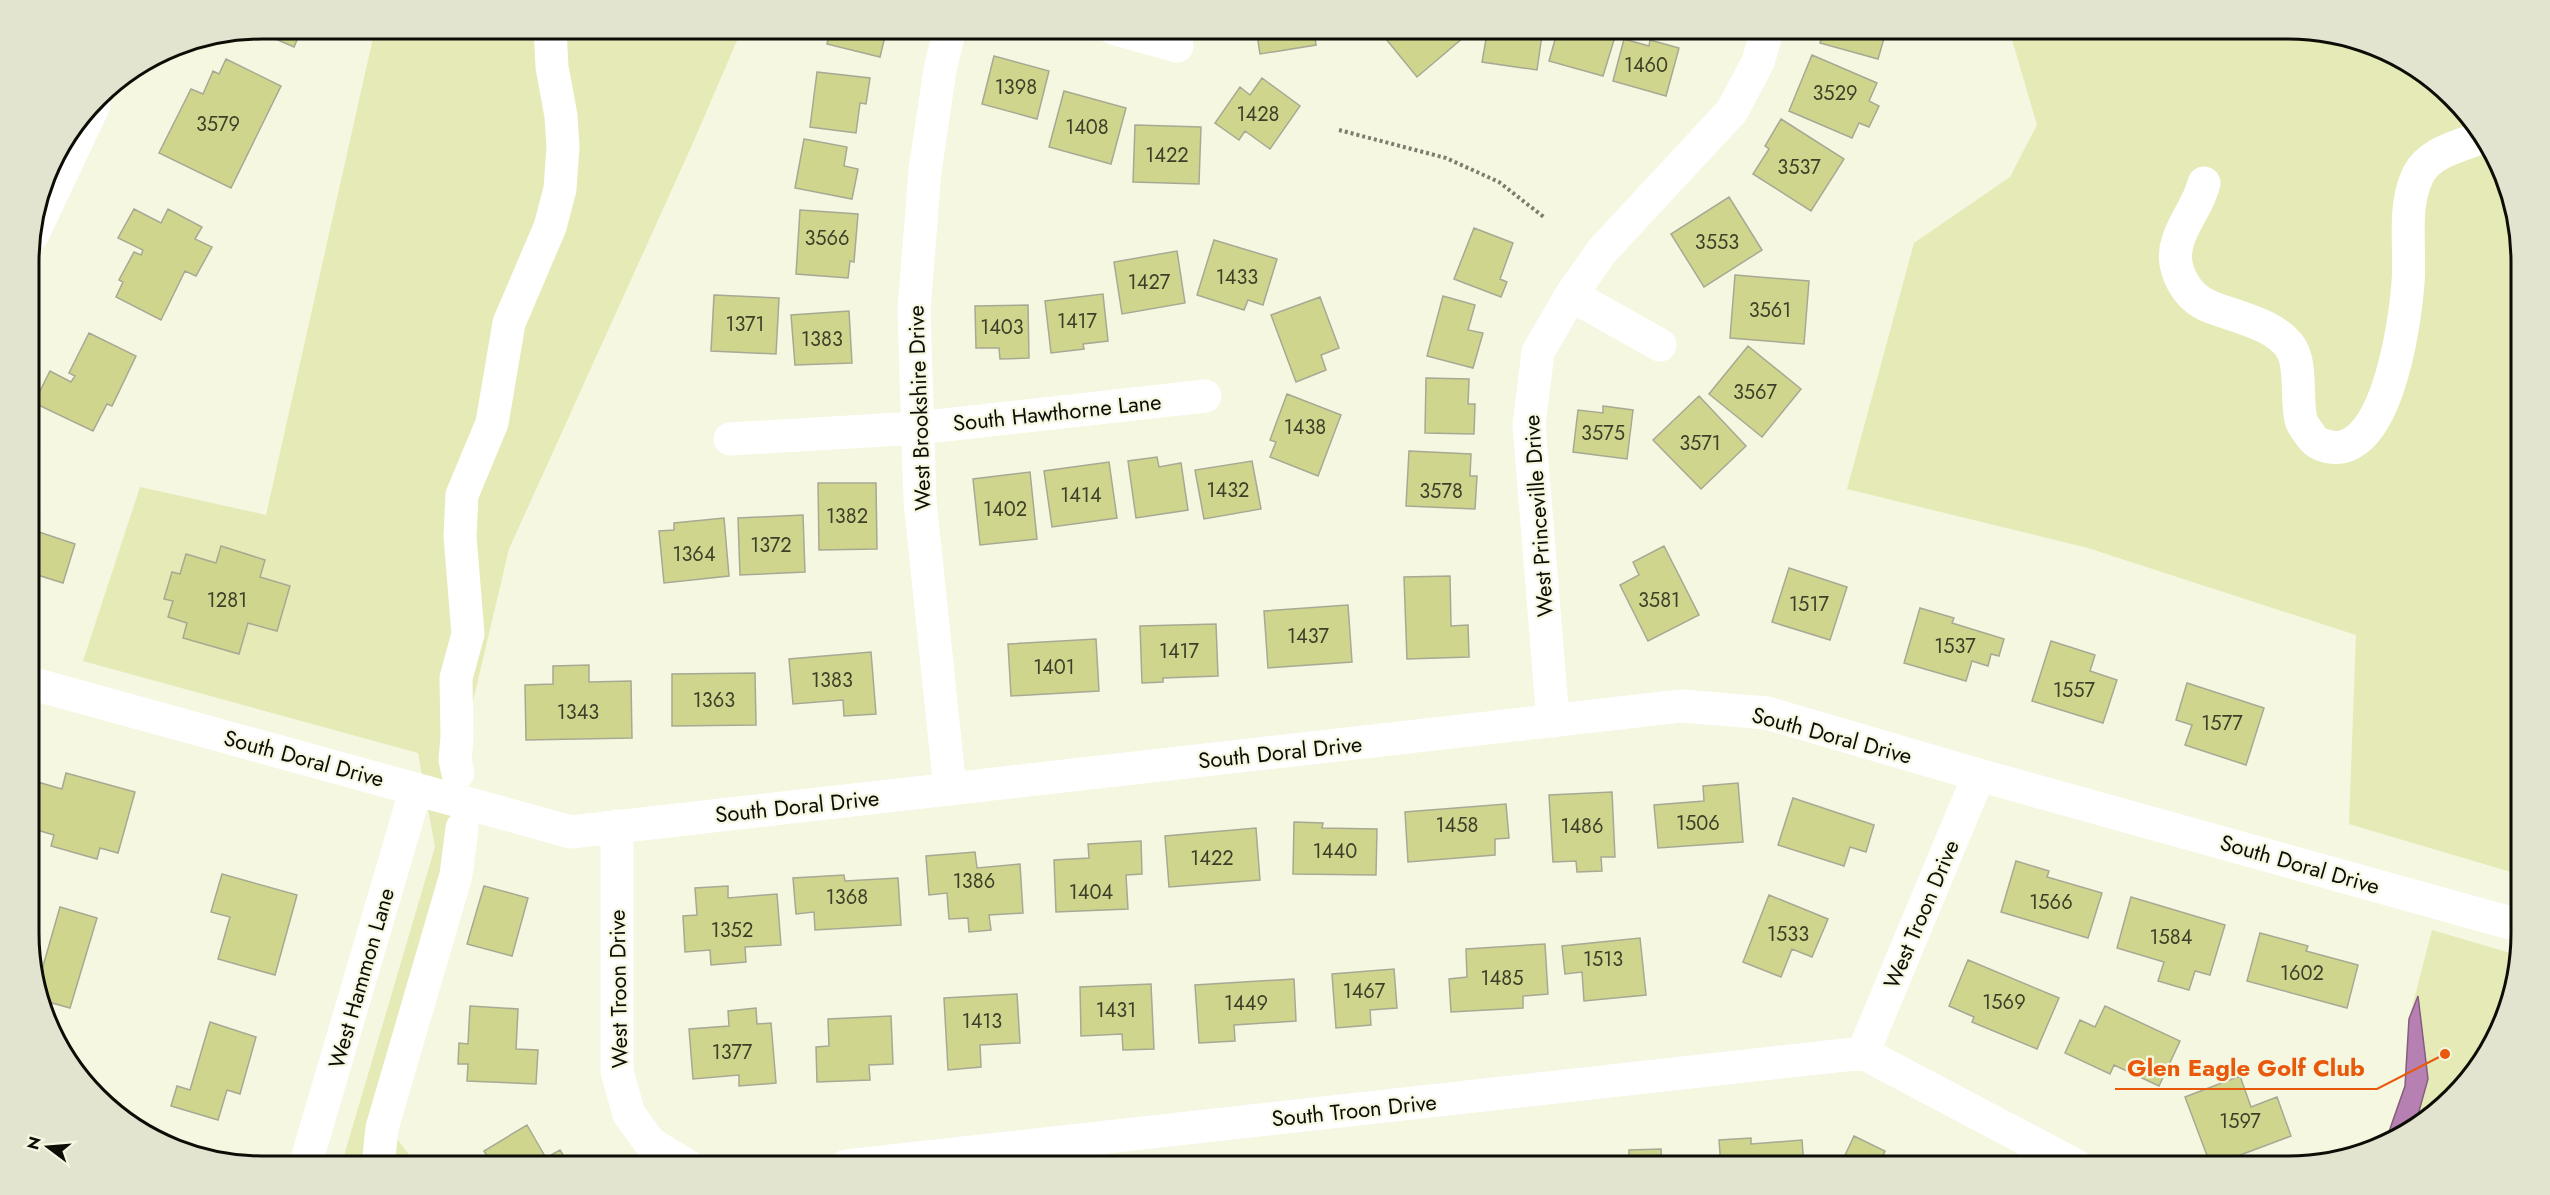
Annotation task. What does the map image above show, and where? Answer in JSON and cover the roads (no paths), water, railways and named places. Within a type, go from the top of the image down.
[{"type":"street","points":[[458,773],[455,760],[456,678],[468,634],[459,536],[462,495],[492,423],[509,323],[550,227],[560,189],[563,147],[551,39]]},
{"type":"street","name":"West Brookshire Drive","points":[[947,39],[940,70],[925,171],[914,310],[920,501],[950,789]]},
{"type":"street","points":[[1152,39],[1177,46]]},
{"type":"street","name":"West Princeville Drive","points":[[1552,721],[1528,425],[1538,352],[1571,295],[1602,251],[1732,111],[1758,62],[1765,39]]},
{"type":"street","points":[[47,203],[82,131]]},
{"type":"street","points":[[2204,183],[2200,199],[2178,241],[2175,261],[2185,288],[2207,306],[2271,331],[2291,349],[2298,375],[2301,422],[2317,443],[2336,449],[2353,444],[2369,430],[2387,389],[2402,326],[2408,282],[2409,207],[2418,174],[2437,155],[2474,140]]},
{"type":"street","points":[[1571,295],[1660,345]]},
{"type":"street","name":"South Hawthorne Lane","points":[[730,439],[918,428],[1204,396]]},
{"type":"street","name":"South Doral Drive","points":[[39,685],[570,832],[1681,706],[1767,713],[1979,775],[2511,923]]},
{"type":"street","name":"West Troon Drive","points":[[1863,1053],[1979,775]]},
{"type":"street","name":"West Hammon Lane","points":[[308,1156],[416,789]]},
{"type":"street","name":"West Troon Drive","points":[[617,826],[617,1072],[629,1114],[650,1143],[671,1156]]},
{"type":"street","points":[[379,1156],[382,1128],[456,875],[462,828]]},
{"type":"street","points":[[1863,1053],[2058,1156]]},
{"type":"street","name":"South Troon Drive","points":[[936,1156],[1863,1053]]},
{"type":"place","name":"Glen Eagle Golf Club","points":[[2445,1054]]}]
